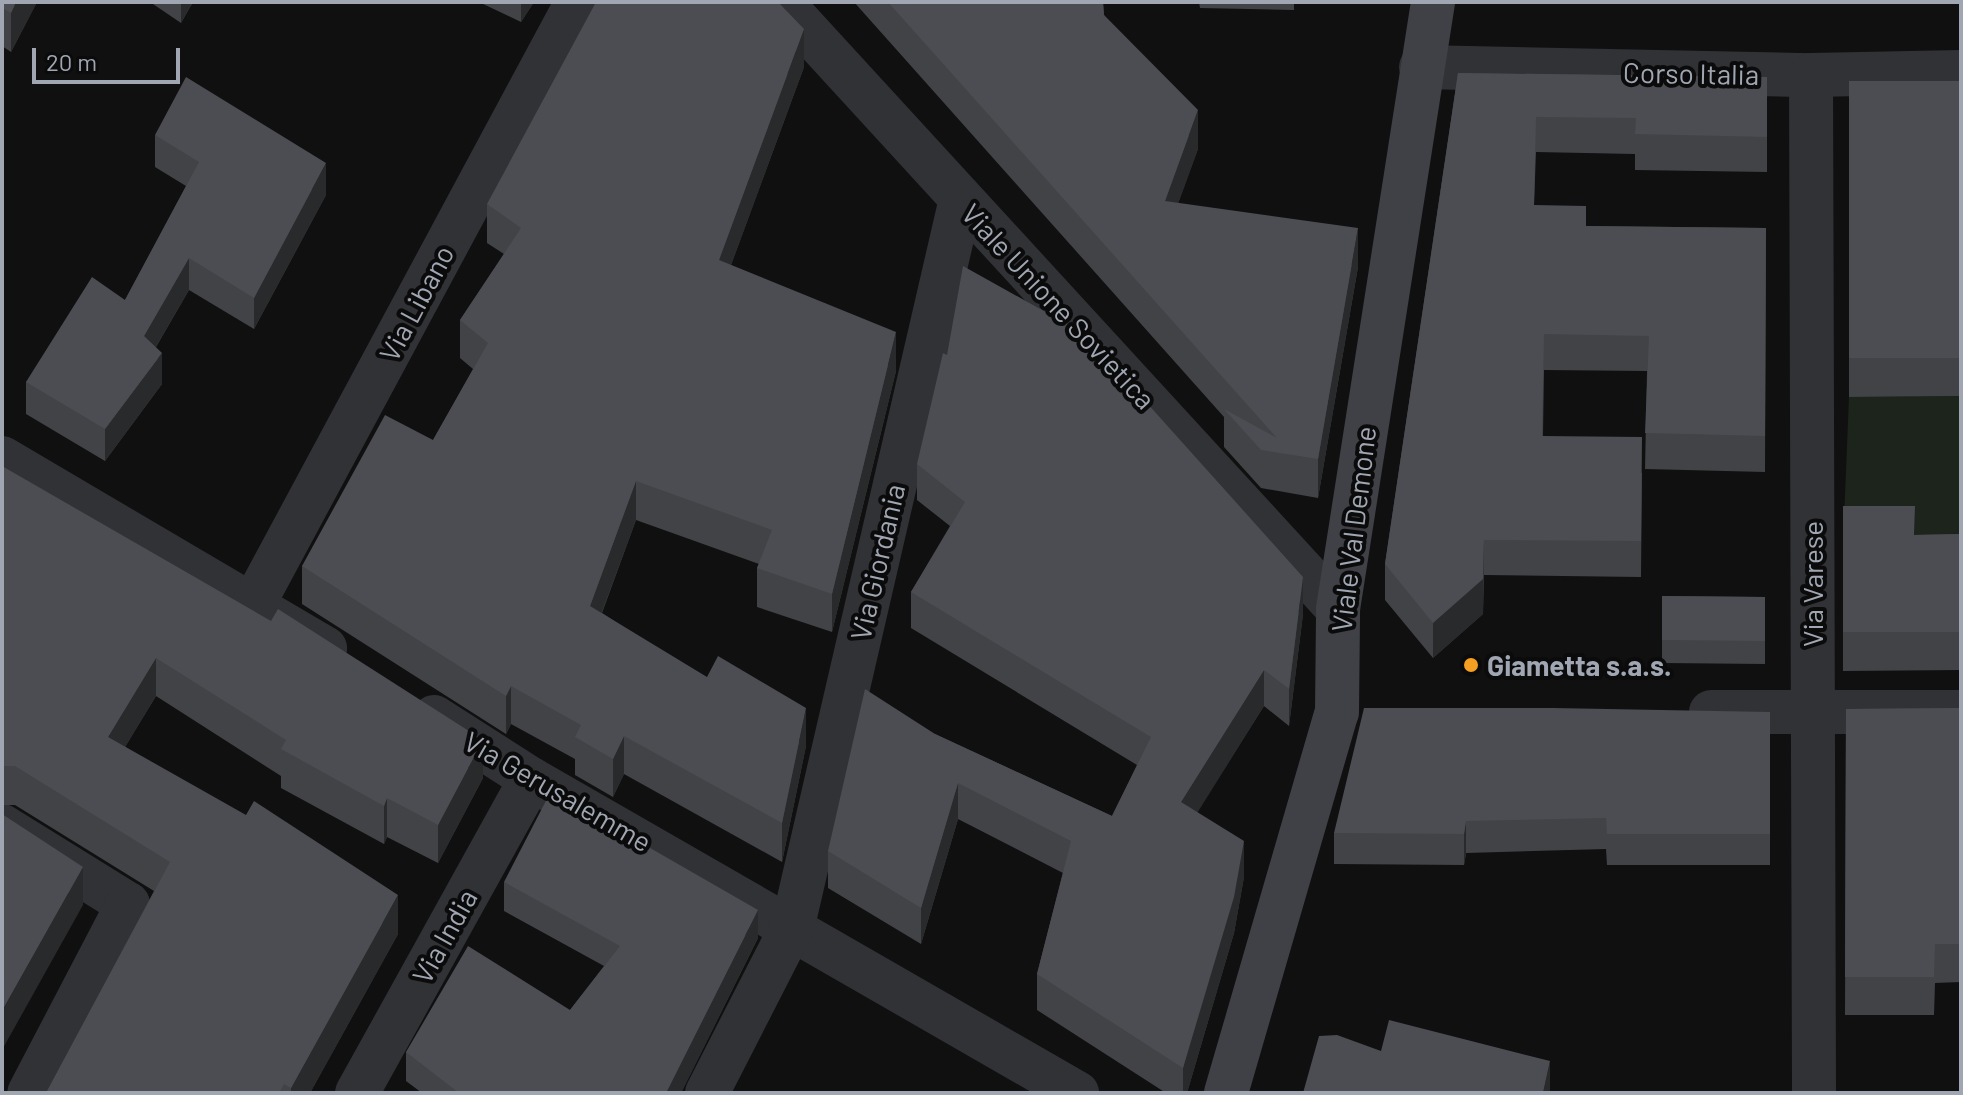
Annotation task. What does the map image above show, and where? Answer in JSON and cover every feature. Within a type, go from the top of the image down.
[{"type":"street","name":"Via Libano","points":[[254,603],[577,2]]},
{"type":"street","name":"Viale Unione Sovietica","points":[[781,2],[1338,609]]},
{"type":"street","name":"Viale Val Demone","points":[[1226,1093],[1337,712],[1338,609],[1433,2]]},
{"type":"street","name":"Corso Italia","points":[[1421,67],[1811,75],[1961,72]]},
{"type":"street","name":"Via Varese","points":[[1811,75],[1814,1093]]},
{"type":"street","name":"Via Giordania","points":[[707,1093],[793,925],[961,199]]},
{"type":"street","points":[[2,458],[254,603],[360,670]]},
{"type":"street","name":"Via Gerusalemme","points":[[399,695],[531,779],[793,925],[1077,1093]]},
{"type":"street","points":[[1337,712],[1385,712]]},
{"type":"street","points":[[1670,712],[1961,712]]},
{"type":"street","name":"Via India","points":[[357,1093],[531,779]]},
{"type":"street","points":[[2,826],[128,904],[29,1093]]},
{"type":"shaded area","points":[[1961,396],[1961,545],[1843,545],[1849,397]]},
{"type":"building","points":[[2,2],[16,2],[11,13],[2,8]]},
{"type":"building","points":[[596,2],[778,2],[804,29],[719,260],[896,332],[832,594],[757,568],[772,530],[636,481],[590,606],[707,677],[718,656],[806,708],[782,823],[624,736],[613,759],[575,737],[581,725],[511,686],[506,696],[302,566],[385,415],[433,440],[488,343],[460,320],[521,228],[487,204]]},
{"type":"building","points":[[888,2],[1103,2],[1104,15],[1198,110],[1165,201],[1358,228],[1318,459],[1261,450],[1224,409],[1277,438]]},
{"type":"building","points":[[1458,73],[1767,77],[1767,137],[1635,134],[1636,118],[1536,117],[1534,205],[1586,206],[1586,226],[1766,228],[1765,436],[1645,433],[1649,336],[1544,334],[1542,436],[1642,437],[1641,541],[1484,540],[1483,579],[1433,623],[1385,564]]},
{"type":"building","points":[[186,77],[326,163],[254,298],[189,258],[144,336],[162,353],[105,429],[26,382],[92,277],[125,300],[199,162],[155,135]]},
{"type":"building","points":[[1849,81],[1961,81],[1961,358],[1849,358]]},
{"type":"building","points":[[963,266],[1085,334],[1303,577],[1289,689],[1264,670],[1181,802],[1244,841],[1234,897],[1183,1068],[1037,974],[1071,841],[958,783],[921,908],[828,851],[865,689],[935,734],[1112,816],[1151,737],[911,592],[965,502],[917,464],[943,353],[947,355]]},
{"type":"building","points":[[2,466],[271,621],[278,609],[483,740],[438,825],[387,798],[384,806],[281,749],[286,740],[156,658],[108,737],[246,815],[254,801],[398,895],[291,1088],[284,1084],[279,1093],[46,1093],[170,862],[15,766],[2,766]]},
{"type":"building","points":[[1843,506],[1915,506],[1914,535],[1961,534],[1961,632],[1843,632]]},
{"type":"building","points":[[1662,596],[1765,597],[1765,641],[1662,640]]},
{"type":"building","points":[[1364,708],[1770,712],[1770,834],[1607,834],[1606,818],[1466,821],[1464,834],[1334,833]]},
{"type":"building","points":[[1961,708],[1961,944],[1935,944],[1934,977],[1845,977],[1846,709]]},
{"type":"building","points":[[551,791],[758,910],[666,1093],[459,1093],[406,1052],[468,946],[570,1010],[620,946],[504,882]]},
{"type":"building","points":[[2,814],[83,867],[2,1011]]},
{"type":"building","points":[[1389,1020],[1550,1061],[1543,1093],[1303,1093],[1319,1036],[1337,1035],[1381,1051]]},
{"type":"place","name":"Giametta s.a.s.","points":[[1471,665]]}]
